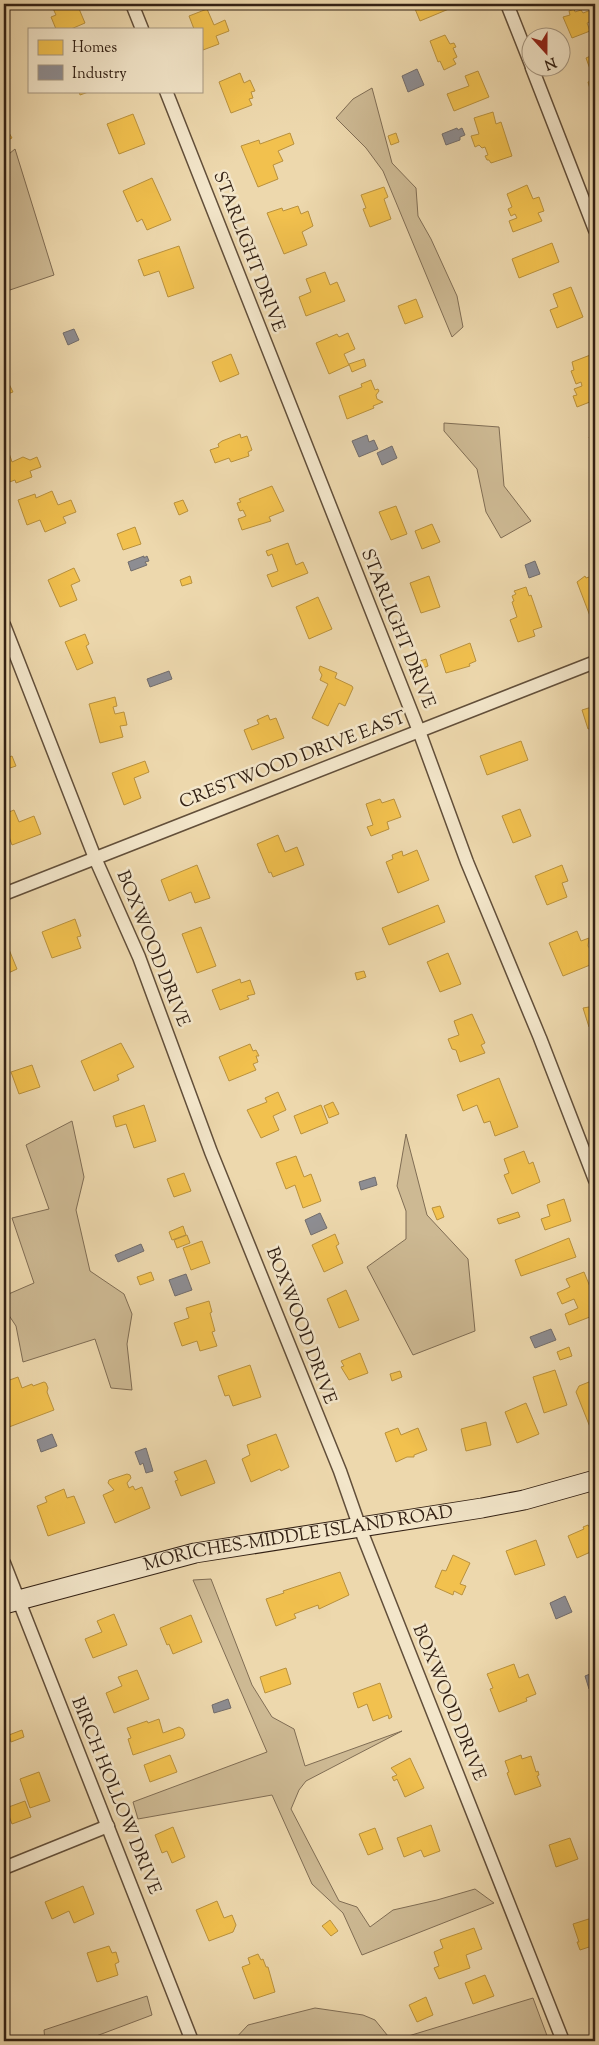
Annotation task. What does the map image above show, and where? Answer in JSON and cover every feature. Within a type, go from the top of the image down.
[{"type":"main road","name":"MORICHES-MIDDLE ISLAND ROAD","points":[[11,1602],[195,1554],[524,1500],[595,1480]]},
{"type":"street","points":[[132,4],[142,28]]},
{"type":"street","points":[[507,4],[522,42]]},
{"type":"street","points":[[536,78],[595,230]]},
{"type":"street","name":"STARLIGHT DRIVE","points":[[166,92],[419,731],[467,862],[540,1038],[595,1180]]},
{"type":"street","name":"BOXWOOD DRIVE","points":[[4,624],[95,858],[139,957],[211,1152],[340,1471],[360,1528],[563,2041]]},
{"type":"street","name":"CRESTWOOD DRIVE EAST","points":[[4,894],[595,662]]},
{"type":"street","name":"BIRCH HOLLOW DRIVE","points":[[4,1564],[11,1602],[108,1826],[192,2041]]},
{"type":"street","points":[[4,1868],[108,1826]]},
{"type":"shaded area","points":[[372,88],[392,163],[416,188],[418,216],[431,239],[457,296],[463,327],[452,337],[383,171],[366,148],[336,118],[353,99]]},
{"type":"shaded area","points":[[15,149],[54,275],[4,292],[4,158]]},
{"type":"shaded area","points":[[444,423],[499,427],[504,486],[531,521],[501,538],[486,512],[477,469],[444,431]]},
{"type":"shaded area","points":[[72,1121],[84,1177],[76,1210],[90,1271],[124,1294],[132,1314],[127,1344],[132,1390],[111,1388],[95,1339],[23,1362],[16,1326],[4,1308],[4,1296],[34,1283],[12,1218],[49,1209],[26,1145]]},
{"type":"shaded area","points":[[406,1134],[427,1215],[468,1259],[475,1331],[413,1355],[367,1267],[406,1239],[406,1211],[397,1186]]},
{"type":"shaded area","points":[[211,1579],[252,1685],[272,1717],[294,1729],[305,1766],[402,1731],[306,1781],[299,1790],[291,1809],[339,1901],[357,1907],[370,1927],[393,1910],[475,1889],[494,1903],[362,1955],[343,1913],[312,1884],[272,1795],[138,1819],[133,1802],[267,1752],[193,1580]]},
{"type":"shaded area","points":[[147,1996],[152,2015],[83,2041],[45,2041],[44,2030]]},
{"type":"shaded area","points":[[533,1998],[549,2041],[392,2041]]},
{"type":"shaded area","points":[[315,2008],[363,2015],[375,2020],[392,2041],[233,2041],[248,2025]]},
{"type":"building: Homes","points":[[51,4],[77,4],[85,23],[73,28],[56,28],[51,17],[56,15]]},
{"type":"building: Homes","points":[[413,4],[455,4],[456,6],[420,21]]},
{"type":"building: Homes","points":[[207,9],[214,25],[225,20],[229,31],[216,36],[219,44],[203,50],[202,28],[194,28],[189,16]]},
{"type":"building: Homes","points":[[574,9],[575,12],[581,10],[583,13],[591,10],[595,20],[587,23],[590,31],[572,38],[572,28],[568,28],[563,17],[570,15],[569,11]]},
{"type":"building: Homes","points":[[445,35],[450,44],[454,43],[456,47],[453,48],[457,57],[453,59],[456,64],[444,70],[440,61],[438,62],[430,41]]},
{"type":"building: Homes","points":[[595,54],[595,87],[590,89],[588,82],[594,80],[586,58]]},
{"type":"building: Homes","points":[[478,71],[489,97],[454,111],[447,94],[469,86],[465,76]]},
{"type":"building: Homes","points":[[240,73],[244,83],[250,80],[255,91],[251,92],[253,98],[249,99],[252,105],[231,113],[219,82]]},
{"type":"building: Homes","points":[[493,112],[496,124],[501,122],[512,156],[491,163],[485,156],[488,155],[485,147],[482,148],[479,145],[475,147],[471,136],[479,134],[474,118]]},
{"type":"building: Homes","points":[[133,114],[145,144],[119,154],[107,124]]},
{"type":"building: Homes","points":[[8,131],[12,138],[4,142],[4,132]]},
{"type":"building: Homes","points":[[290,133],[294,144],[278,151],[283,161],[273,165],[278,179],[258,187],[241,146],[259,140],[260,144]]},
{"type":"building: Homes","points":[[396,133],[399,142],[391,145],[388,136]]},
{"type":"building: Homes","points":[[152,178],[171,220],[147,230],[142,219],[137,222],[123,191]]},
{"type":"building: Homes","points":[[527,185],[533,199],[539,197],[544,211],[538,213],[542,221],[513,232],[509,221],[517,218],[515,214],[511,216],[508,209],[512,207],[507,194]]},
{"type":"building: Homes","points":[[384,187],[388,197],[384,199],[391,219],[370,227],[363,209],[366,208],[361,195]]},
{"type":"building: Homes","points":[[298,206],[301,214],[308,211],[313,226],[302,232],[307,245],[284,254],[267,213],[282,208],[283,211]]},
{"type":"building: Homes","points":[[552,243],[559,262],[519,278],[512,259]]},
{"type":"building: Homes","points":[[179,246],[194,288],[168,297],[159,271],[144,276],[138,260]]},
{"type":"building: Homes","points":[[325,272],[330,285],[337,282],[345,301],[306,316],[299,297],[311,292],[306,279]]},
{"type":"building: Homes","points":[[571,287],[583,317],[557,328],[550,310],[558,307],[553,294]]},
{"type":"building: Homes","points":[[416,299],[423,317],[405,324],[398,306]]},
{"type":"building: Homes","points":[[348,333],[355,349],[344,354],[349,365],[329,374],[316,343],[337,334],[339,337]]},
{"type":"building: Homes","points":[[231,354],[239,374],[220,382],[212,362]]},
{"type":"building: Homes","points":[[593,354],[595,359],[595,400],[577,407],[573,396],[577,395],[574,389],[582,386],[581,382],[576,384],[571,371],[574,370],[572,362]]},
{"type":"building: Homes","points":[[364,359],[366,366],[352,372],[349,364]]},
{"type":"building: Homes","points":[[371,380],[375,390],[378,389],[379,391],[376,395],[377,399],[383,402],[373,406],[374,408],[347,419],[339,396],[362,387],[361,384]]},
{"type":"building: Homes","points":[[9,384],[13,392],[5,395],[8,403],[4,405],[4,386]]},
{"type":"building: Homes","points":[[240,434],[241,438],[247,436],[252,450],[248,452],[249,456],[231,462],[229,458],[215,463],[210,450],[219,447],[218,444],[222,441]]},
{"type":"building: Homes","points":[[595,434],[595,454],[589,437]]},
{"type":"building: Homes","points":[[5,441],[12,462],[23,457],[30,460],[37,457],[41,467],[30,471],[32,477],[16,483],[15,480],[4,484]]},
{"type":"building: Homes","points":[[272,486],[284,511],[269,517],[271,521],[242,530],[238,519],[246,516],[243,510],[240,511],[237,503],[241,502],[239,499]]},
{"type":"building: Homes","points":[[52,491],[58,505],[71,500],[76,512],[63,517],[66,523],[45,532],[40,520],[27,525],[18,500],[35,494],[36,498]]},
{"type":"building: Homes","points":[[183,500],[188,511],[179,515],[174,503]]},
{"type":"building: Homes","points":[[396,506],[407,534],[391,540],[379,512]]},
{"type":"building: Homes","points":[[432,524],[440,542],[422,549],[415,531]]},
{"type":"building: Homes","points":[[135,527],[141,544],[123,550],[117,534]]},
{"type":"building: Homes","points":[[288,543],[296,565],[303,562],[308,573],[272,587],[267,575],[278,571],[272,554],[268,556],[266,551]]},
{"type":"building: Homes","points":[[74,568],[80,581],[71,585],[77,600],[60,607],[48,580]]},
{"type":"building: Homes","points":[[594,573],[595,614],[590,616],[577,582],[585,576],[586,578],[592,576]]},
{"type":"building: Homes","points":[[190,576],[192,583],[182,586],[180,580]]},
{"type":"building: Homes","points":[[429,576],[440,607],[421,613],[410,583]]},
{"type":"building: Homes","points":[[526,587],[529,596],[531,595],[542,627],[533,630],[535,636],[518,642],[510,620],[517,617],[512,596],[516,594],[514,591]]},
{"type":"building: Homes","points":[[318,597],[332,629],[309,639],[296,607]]},
{"type":"building: Homes","points":[[85,634],[89,644],[86,646],[93,663],[77,670],[65,642]]},
{"type":"building: Homes","points":[[470,643],[476,661],[469,664],[470,666],[446,673],[440,655]]},
{"type":"building: Homes","points":[[426,659],[428,666],[416,671],[414,663]]},
{"type":"building: Homes","points":[[320,666],[337,673],[335,678],[353,688],[345,706],[339,703],[328,726],[312,718],[328,684],[320,680],[322,675],[319,670]]},
{"type":"building: Homes","points":[[115,697],[117,706],[113,707],[115,714],[124,712],[127,725],[120,726],[123,737],[100,743],[89,704]]},
{"type":"building: Homes","points":[[595,706],[595,727],[588,729],[582,710]]},
{"type":"building: Homes","points":[[268,715],[270,720],[276,718],[284,738],[252,750],[244,730],[259,724],[257,720]]},
{"type":"building: Homes","points":[[521,741],[528,760],[487,775],[480,756]]},
{"type":"building: Homes","points":[[4,750],[7,758],[12,756],[16,766],[4,770]]},
{"type":"building: Homes","points":[[145,761],[149,772],[134,778],[141,798],[124,805],[112,773]]},
{"type":"building: Homes","points":[[380,799],[382,803],[394,799],[401,817],[387,822],[389,829],[371,836],[367,827],[373,825],[366,804]]},
{"type":"building: Homes","points":[[520,809],[531,836],[513,843],[502,816]]},
{"type":"building: Homes","points":[[14,810],[19,822],[34,816],[41,834],[12,845],[4,823],[4,814]]},
{"type":"building: Homes","points":[[278,835],[285,852],[297,847],[304,865],[273,877],[271,872],[269,873],[257,844]]},
{"type":"building: Homes","points":[[417,850],[429,880],[398,893],[386,862],[393,859],[392,855],[402,851],[403,856]]},
{"type":"building: Homes","points":[[197,865],[210,898],[195,903],[191,892],[169,901],[161,880]]},
{"type":"building: Homes","points":[[562,865],[568,881],[562,883],[567,897],[547,905],[535,876]]},
{"type":"building: Homes","points":[[438,905],[445,922],[389,945],[382,928]]},
{"type":"building: Homes","points":[[75,919],[81,936],[77,937],[81,948],[52,958],[42,932]]},
{"type":"building: Homes","points":[[201,927],[216,966],[197,973],[182,934]]},
{"type":"building: Homes","points":[[577,931],[581,941],[589,938],[588,946],[594,955],[592,955],[595,963],[563,976],[549,943]]},
{"type":"building: Homes","points":[[8,947],[17,969],[4,975],[4,949]]},
{"type":"building: Homes","points":[[448,953],[461,984],[440,992],[427,962]]},
{"type":"building: Homes","points":[[364,971],[366,977],[357,980],[355,973]]},
{"type":"building: Homes","points":[[240,979],[241,983],[250,980],[255,994],[247,996],[249,999],[220,1010],[212,990]]},
{"type":"building: Homes","points":[[595,1006],[595,1033],[593,1026],[589,1027],[583,1008]]},
{"type":"building: Homes","points":[[472,1014],[485,1043],[481,1045],[485,1053],[460,1062],[456,1050],[452,1049],[448,1039],[459,1035],[454,1021]]},
{"type":"building: Homes","points":[[121,1043],[134,1067],[117,1075],[119,1080],[94,1091],[81,1061]]},
{"type":"building: Homes","points":[[250,1044],[253,1051],[256,1050],[259,1056],[256,1056],[258,1062],[253,1064],[256,1070],[229,1081],[219,1057]]},
{"type":"building: Homes","points":[[32,1065],[40,1087],[19,1094],[11,1072]]},
{"type":"building: Homes","points":[[499,1078],[518,1127],[495,1136],[490,1121],[484,1123],[477,1105],[463,1111],[457,1095]]},
{"type":"building: Homes","points":[[278,1092],[286,1110],[273,1116],[279,1130],[261,1138],[247,1110],[267,1102],[265,1098]]},
{"type":"building: Homes","points":[[333,1102],[339,1114],[329,1118],[324,1106]]},
{"type":"building: Homes","points":[[144,1105],[156,1141],[134,1148],[126,1124],[116,1127],[113,1116]]},
{"type":"building: Homes","points":[[321,1105],[328,1123],[301,1134],[294,1116]]},
{"type":"building: Homes","points":[[524,1151],[529,1164],[533,1162],[540,1182],[512,1194],[504,1175],[509,1173],[504,1159]]},
{"type":"building: Homes","points":[[296,1156],[304,1177],[311,1174],[321,1201],[303,1208],[295,1185],[286,1189],[276,1163]]},
{"type":"building: Homes","points":[[184,1173],[191,1191],[174,1197],[167,1179]]},
{"type":"building: Homes","points":[[564,1199],[571,1221],[545,1230],[541,1219],[550,1216],[547,1205]]},
{"type":"building: Homes","points":[[440,1206],[444,1217],[437,1220],[432,1208]]},
{"type":"building: Homes","points":[[518,1212],[520,1217],[499,1224],[497,1219]]},
{"type":"building: Homes","points":[[183,1226],[186,1235],[172,1240],[169,1232]]},
{"type":"building: Homes","points":[[335,1234],[339,1244],[336,1246],[343,1263],[324,1272],[312,1245]]},
{"type":"building: Homes","points":[[187,1235],[190,1243],[177,1248],[174,1240]]},
{"type":"building: Homes","points":[[569,1238],[576,1257],[521,1276],[515,1260]]},
{"type":"building: Homes","points":[[202,1241],[210,1263],[191,1270],[183,1248]]},
{"type":"building: Homes","points":[[151,1272],[154,1280],[140,1285],[137,1277]]},
{"type":"building: Homes","points":[[584,1272],[595,1299],[595,1315],[569,1325],[565,1314],[578,1308],[574,1299],[562,1304],[557,1293],[570,1287],[566,1279]]},
{"type":"building: Homes","points":[[346,1290],[359,1320],[339,1328],[327,1299]]},
{"type":"building: Homes","points":[[209,1301],[215,1331],[212,1332],[217,1346],[200,1351],[197,1341],[182,1346],[174,1323],[189,1318],[186,1308]]},
{"type":"building: Homes","points":[[569,1347],[572,1356],[560,1360],[557,1352]]},
{"type":"building: Homes","points":[[360,1353],[368,1373],[349,1380],[341,1367],[344,1366],[341,1361]]},
{"type":"building: Homes","points":[[250,1365],[261,1397],[233,1406],[229,1395],[225,1396],[218,1376]]},
{"type":"building: Homes","points":[[555,1370],[567,1405],[544,1413],[533,1377]]},
{"type":"building: Homes","points":[[400,1371],[402,1377],[392,1381],[390,1374]]},
{"type":"building: Homes","points":[[18,1377],[22,1388],[32,1384],[33,1386],[46,1383],[47,1392],[54,1410],[9,1427],[4,1413],[4,1382]]},
{"type":"building: Homes","points":[[595,1377],[595,1425],[590,1427],[576,1392],[579,1386]]},
{"type":"building: Homes","points":[[526,1403],[539,1434],[517,1443],[505,1412]]},
{"type":"building: Homes","points":[[486,1422],[491,1445],[466,1451],[461,1429]]},
{"type":"building: Homes","points":[[398,1428],[401,1435],[418,1428],[427,1450],[414,1455],[414,1457],[407,1457],[396,1462],[385,1433]]},
{"type":"building: Homes","points":[[276,1434],[289,1467],[251,1482],[242,1459],[250,1455],[247,1445]]},
{"type":"building: Homes","points":[[206,1460],[215,1483],[181,1496],[175,1481],[178,1480],[174,1472]]},
{"type":"building: Homes","points":[[127,1474],[131,1478],[127,1483],[129,1488],[133,1486],[135,1490],[142,1487],[150,1508],[115,1523],[103,1495],[114,1490],[108,1483],[109,1480]]},
{"type":"building: Homes","points":[[64,1489],[67,1498],[74,1496],[85,1523],[48,1536],[37,1506],[47,1502],[45,1497]]},
{"type":"building: Homes","points":[[588,1525],[590,1528],[595,1526],[595,1550],[577,1558],[568,1536],[584,1529],[583,1527]]},
{"type":"building: Homes","points":[[536,1540],[545,1565],[515,1575],[506,1551]]},
{"type":"building: Homes","points":[[453,1555],[470,1563],[460,1584],[466,1586],[462,1595],[454,1591],[453,1595],[435,1587],[442,1570],[446,1571]]},
{"type":"building: Homes","points":[[340,1572],[349,1595],[319,1609],[318,1605],[294,1614],[296,1618],[276,1626],[266,1599],[284,1593],[283,1591]]},
{"type":"building: Homes","points":[[114,1614],[127,1645],[93,1658],[85,1639],[102,1632],[97,1621]]},
{"type":"building: Homes","points":[[191,1615],[202,1642],[173,1654],[160,1628]]},
{"type":"building: Homes","points":[[514,1664],[519,1678],[528,1674],[536,1694],[526,1698],[527,1701],[499,1712],[490,1689],[493,1688],[487,1674]]},
{"type":"building: Homes","points":[[286,1668],[291,1684],[265,1693],[260,1677]]},
{"type":"building: Homes","points":[[137,1670],[149,1699],[114,1713],[106,1693],[122,1686],[118,1677]]},
{"type":"building: Homes","points":[[380,1683],[392,1717],[389,1719],[388,1715],[373,1721],[367,1704],[358,1708],[353,1693]]},
{"type":"building: Homes","points":[[159,1719],[163,1733],[179,1727],[183,1729],[185,1735],[183,1738],[133,1755],[128,1739],[131,1738],[127,1728]]},
{"type":"building: Homes","points":[[22,1730],[24,1737],[11,1742],[9,1735]]},
{"type":"building: Homes","points":[[170,1755],[177,1772],[150,1782],[144,1765]]},
{"type":"building: Homes","points":[[521,1755],[522,1759],[531,1756],[536,1772],[538,1771],[539,1775],[537,1776],[541,1786],[515,1795],[505,1761]]},
{"type":"building: Homes","points":[[410,1758],[424,1788],[405,1797],[397,1779],[394,1781],[392,1777],[397,1775],[391,1768]]},
{"type":"building: Homes","points":[[39,1772],[50,1801],[30,1808],[20,1779]]},
{"type":"building: Homes","points":[[25,1801],[31,1817],[12,1824],[6,1808]]},
{"type":"building: Homes","points":[[431,1825],[440,1851],[424,1857],[421,1850],[404,1857],[397,1838]]},
{"type":"building: Homes","points":[[173,1827],[185,1857],[172,1863],[167,1851],[162,1853],[155,1835]]},
{"type":"building: Homes","points":[[375,1828],[383,1849],[368,1855],[359,1834]]},
{"type":"building: Homes","points":[[570,1838],[578,1859],[556,1867],[549,1845]]},
{"type":"building: Homes","points":[[83,1886],[94,1914],[74,1923],[69,1911],[52,1919],[45,1902]]},
{"type":"building: Homes","points":[[217,1901],[224,1918],[232,1915],[236,1925],[233,1932],[209,1941],[196,1910]]},
{"type":"building: Homes","points":[[595,1917],[595,1938],[593,1939],[595,1945],[580,1950],[573,1924]]},
{"type":"building: Homes","points":[[330,1920],[338,1931],[331,1936],[322,1926]]},
{"type":"building: Homes","points":[[474,1928],[482,1949],[466,1955],[470,1968],[439,1979],[434,1968],[439,1966],[434,1952],[443,1948],[440,1940]]},
{"type":"building: Homes","points":[[109,1946],[112,1953],[116,1952],[119,1962],[115,1964],[118,1975],[97,1982],[87,1953]]},
{"type":"building: Homes","points":[[258,1954],[261,1960],[263,1959],[266,1967],[268,1967],[275,1992],[254,1999],[242,1967],[250,1964],[248,1958]]},
{"type":"building: Homes","points":[[485,1975],[494,1996],[473,2004],[465,1983]]},
{"type":"building: Homes","points":[[426,1997],[433,2015],[417,2022],[409,2005]]},
{"type":"building: Industry","points":[[417,69],[424,85],[408,92],[402,76]]},
{"type":"building: Industry","points":[[457,128],[458,130],[462,128],[465,135],[460,137],[460,140],[446,145],[442,134]]},
{"type":"building: Industry","points":[[74,329],[79,340],[68,345],[63,333]]},
{"type":"building: Industry","points":[[367,435],[369,442],[374,440],[378,449],[359,457],[352,441]]},
{"type":"building: Industry","points":[[392,446],[397,458],[382,465],[377,453]]},
{"type":"building: Industry","points":[[144,556],[144,558],[147,556],[149,561],[145,562],[147,565],[131,571],[128,562]]},
{"type":"building: Industry","points":[[535,561],[540,574],[529,578],[525,565]]},
{"type":"building: Industry","points":[[169,671],[172,679],[150,687],[147,679]]},
{"type":"building: Industry","points":[[375,1177],[377,1185],[361,1190],[359,1182]]},
{"type":"building: Industry","points":[[320,1213],[327,1228],[311,1235],[305,1220]]},
{"type":"building: Industry","points":[[141,1244],[144,1251],[118,1262],[115,1255]]},
{"type":"building: Industry","points":[[186,1274],[192,1290],[175,1296],[169,1280]]},
{"type":"building: Industry","points":[[551,1329],[556,1340],[535,1348],[530,1337]]},
{"type":"building: Industry","points":[[52,1434],[57,1446],[41,1452],[37,1440]]},
{"type":"building: Industry","points":[[146,1448],[153,1471],[146,1473],[143,1463],[140,1465],[135,1452]]},
{"type":"building: Industry","points":[[565,1596],[572,1612],[556,1619],[550,1603]]},
{"type":"building: Industry","points":[[595,1672],[595,1687],[589,1689],[585,1676]]},
{"type":"building: Industry","points":[[228,1699],[231,1708],[214,1713],[212,1705]]}]
